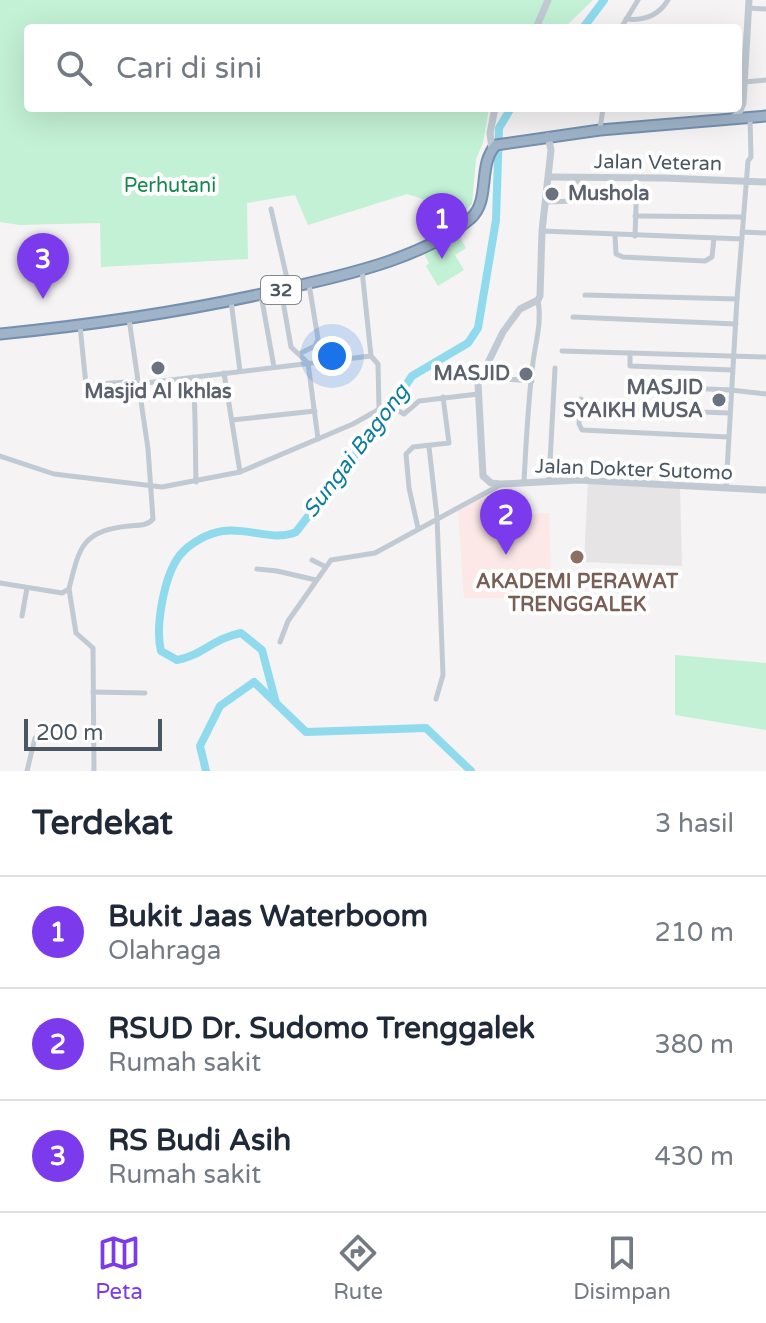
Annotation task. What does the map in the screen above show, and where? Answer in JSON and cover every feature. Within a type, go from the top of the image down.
[{"type":"highway","points":[[494,147],[548,136],[757,116]]},
{"type":"highway","name":"32","points":[[0,334],[129,319],[231,301],[362,270],[428,244],[473,216],[478,208],[494,147]]},
{"type":"street","points":[[539,24],[548,0]]},
{"type":"street","points":[[623,24],[638,0]]},
{"type":"street","points":[[626,19],[647,18],[668,0]]},
{"type":"street","points":[[726,488],[746,181],[757,116],[746,113],[743,103],[742,46],[748,4],[766,9]]},
{"type":"street","points":[[744,82],[766,80]]},
{"type":"street","points":[[494,112],[490,133],[494,147]]},
{"type":"street","points":[[600,130],[602,112]]},
{"type":"street","points":[[730,119],[739,112]]},
{"type":"street","points":[[524,482],[533,360],[540,333],[538,300],[542,231],[551,150],[548,136]]},
{"type":"street","name":"Jalan Veteran","points":[[549,177],[766,182]]},
{"type":"street","points":[[635,236],[637,177]]},
{"type":"street","points":[[545,202],[577,200],[578,178]]},
{"type":"street","points":[[271,209],[291,347],[308,363],[318,439]]},
{"type":"street","points":[[635,216],[743,217]]},
{"type":"street","points":[[542,231],[742,239]]},
{"type":"street","points":[[742,232],[766,233]]},
{"type":"street","points":[[615,235],[619,256],[705,261],[712,257],[714,238]]},
{"type":"street","points":[[362,270],[371,356],[378,364],[379,409]]},
{"type":"street","points":[[299,354],[315,346],[318,339],[309,283]]},
{"type":"street","points":[[261,295],[274,367]]},
{"type":"street","points":[[585,295],[737,299]]},
{"type":"street","points":[[481,494],[480,377],[503,332],[520,309],[538,300]]},
{"type":"street","points":[[231,301],[240,371]]},
{"type":"street","points":[[573,317],[736,324]]},
{"type":"street","points":[[94,771],[93,648],[76,633],[69,589],[78,552],[93,536],[105,530],[145,525],[152,521],[151,486],[129,319]]},
{"type":"street","points":[[80,326],[86,385],[193,377],[371,356]]},
{"type":"street","points":[[562,351],[766,357]]},
{"type":"street","points":[[630,353],[630,366],[732,370]]},
{"type":"street","points":[[549,481],[555,368]]},
{"type":"street","points":[[224,373],[240,472]]},
{"type":"street","points":[[193,377],[197,422],[196,482]]},
{"type":"street","points":[[480,377],[532,381]]},
{"type":"street","points":[[644,386],[766,394]]},
{"type":"street","points":[[0,456],[54,474],[162,487],[240,472],[353,424],[379,409],[390,406],[402,414],[419,401],[478,394]]},
{"type":"street","points":[[418,528],[409,488],[406,454],[410,448],[449,443],[443,397]]},
{"type":"street","points":[[581,399],[580,426],[587,431],[728,437]]},
{"type":"street","points":[[580,408],[729,413]]},
{"type":"street","points":[[232,420],[315,411]]},
{"type":"street","points":[[429,447],[437,517],[443,675],[436,699]]},
{"type":"street","points":[[481,473],[491,483],[501,484]]},
{"type":"street","name":"Jalan Dokter Sutomo","points":[[501,484],[578,480],[766,490]]},
{"type":"street","points":[[280,642],[288,621],[324,566],[335,559],[375,553],[501,484]]},
{"type":"street","points":[[312,560],[324,566]]},
{"type":"street","points":[[257,569],[316,580]]},
{"type":"street","points":[[0,583],[58,593],[69,589]]},
{"type":"street","points":[[22,616],[27,588]]},
{"type":"street","points":[[93,692],[145,693]]},
{"type":"street","points":[[27,771],[35,738]]},
{"type":"shaded area","points":[[588,481],[680,486],[682,566],[584,562]]},
{"type":"shaded area","points":[[511,487],[531,514],[549,513],[552,609],[513,612],[511,598],[464,598],[458,508]]},
{"type":"green space","name":"Perhutani","points":[[0,0],[593,0],[568,24],[24,24],[24,112],[488,112],[483,143],[476,159],[472,204],[463,212],[407,194],[308,225],[295,195],[247,203],[248,259],[101,267],[100,223],[20,225],[0,222]]},
{"type":"green space","points":[[456,231],[466,248],[455,255],[464,270],[438,286],[426,266],[429,263],[422,250]]},
{"type":"green space","points":[[675,655],[766,663],[766,730],[675,715]]},
{"type":"waterway","name":"Sungai Bagong","points":[[586,24],[604,0]]},
{"type":"waterway","name":"Sungai Bagong","points":[[276,703],[262,650],[241,633],[177,660],[161,651],[160,615],[169,575],[184,551],[211,534],[232,530],[278,536],[296,532],[412,376],[468,343],[478,328],[496,220],[499,128],[509,112]]},
{"type":"waterway","points":[[206,771],[200,746],[220,706],[254,682],[306,732],[426,728],[471,771]]},
{"type":"place","name":"Mushola","points":[[552,194]]},
{"type":"place","name":"Bukit Jaas Waterboom","points":[[442,259]]},
{"type":"place","name":"RS Budi Asih","points":[[43,299]]},
{"type":"place","name":"Masjid Al Ikhlas","points":[[158,368]]},
{"type":"place","name":"MASJID","points":[[526,374]]},
{"type":"place","name":"MASJID SYAIKH MUSA","points":[[719,400]]},
{"type":"place","name":"RSUD Dr. Sudomo Trenggalek","points":[[506,555]]},
{"type":"place","name":"AKADEMI PERAWAT TRENGGALEK","points":[[577,557]]}]
